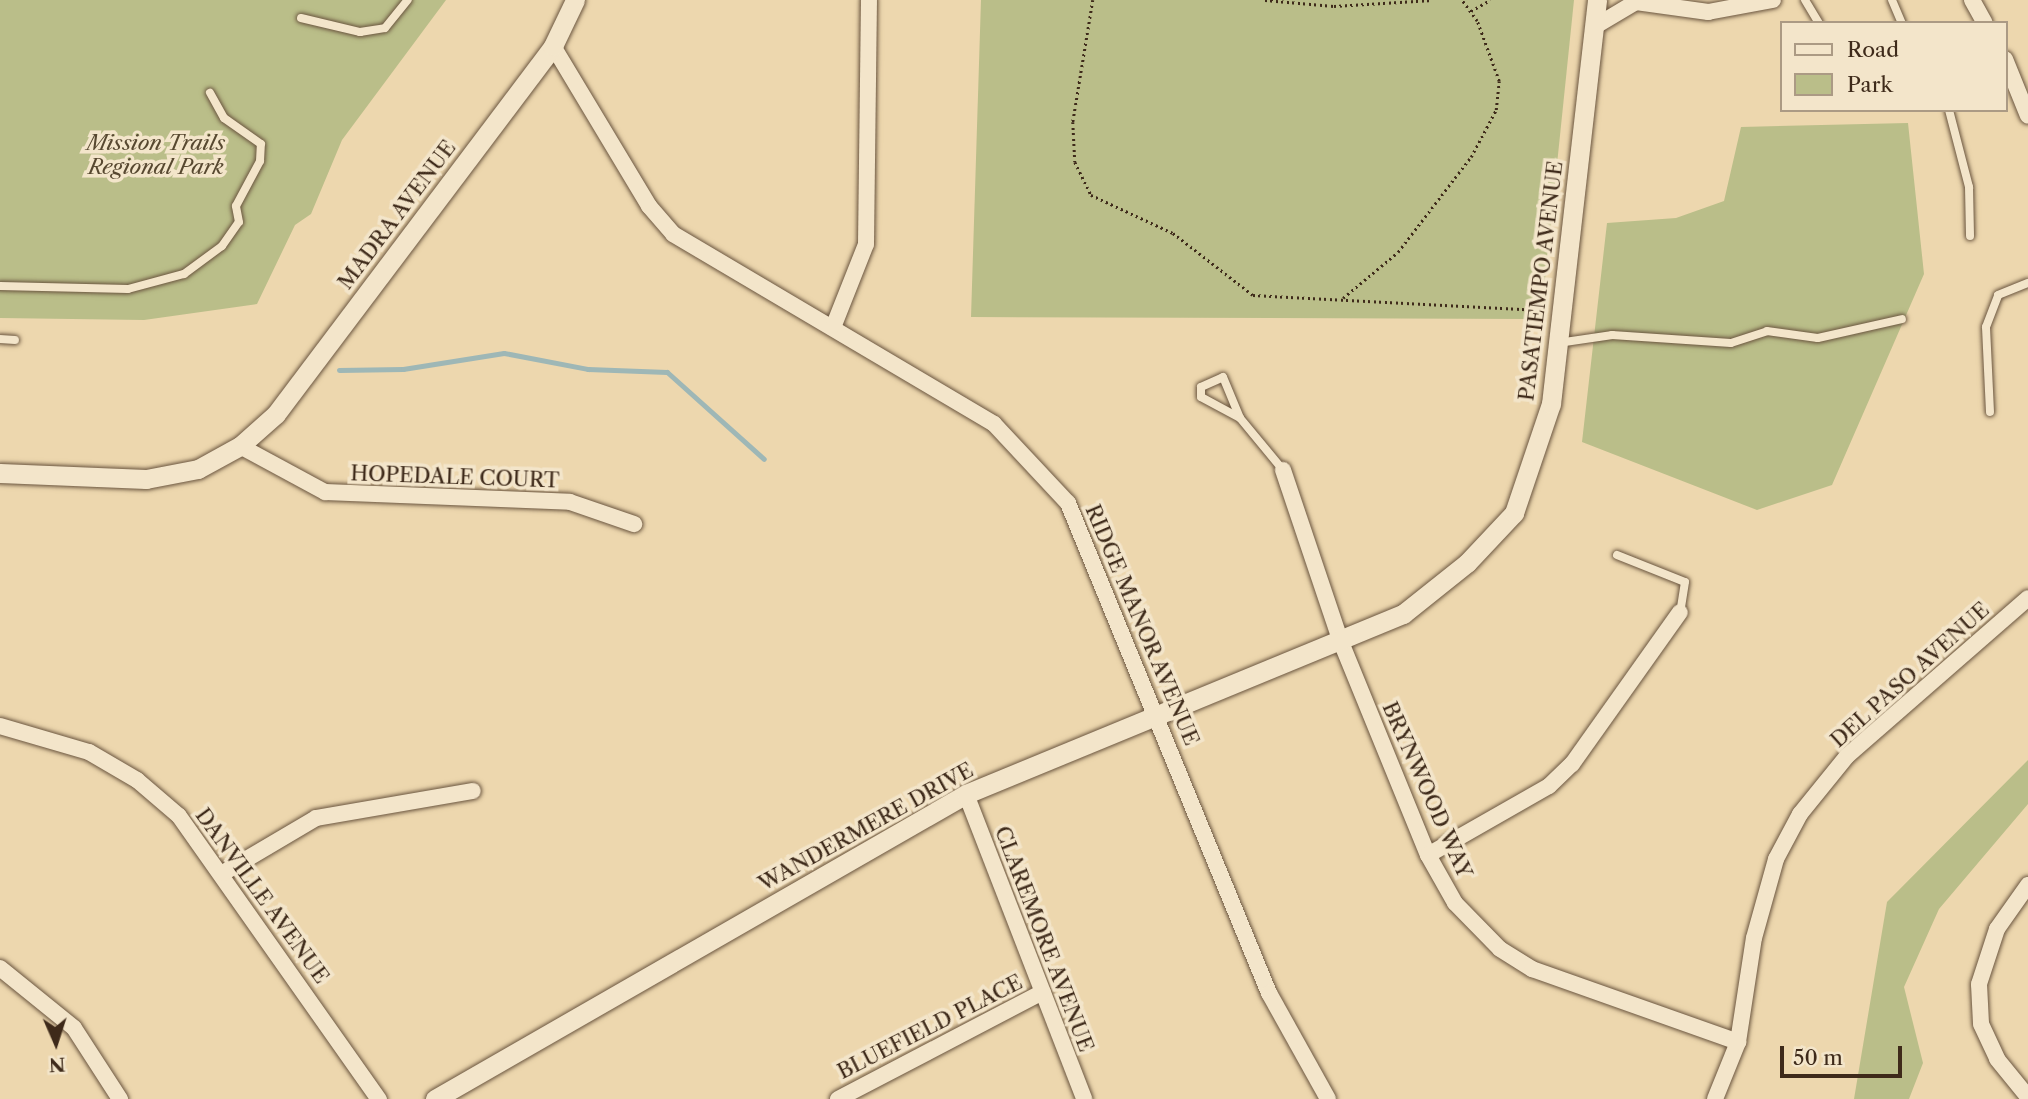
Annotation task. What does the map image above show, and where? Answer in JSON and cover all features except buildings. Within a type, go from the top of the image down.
[{"type":"street","name":"MADRA AVENUE","points":[[0,473],[146,479],[198,469],[240,446],[275,414],[553,46],[575,0]]},
{"type":"street","points":[[834,325],[866,244],[869,0]]},
{"type":"street","name":"PASATIEMPO AVENUE","points":[[1342,642],[1403,614],[1467,563],[1514,513],[1551,404],[1567,342],[1561,311],[1597,0]]},
{"type":"street","points":[[1594,27],[1636,2],[1708,12],[1773,0]]},
{"type":"street","points":[[1972,0],[1984,21]]},
{"type":"street","name":"RIDGE MANOR AVENUE","points":[[553,46],[649,206],[673,234],[834,325],[993,424],[1051,482],[1068,503],[1156,711],[1269,993],[1328,1099]]},
{"type":"street","points":[[2007,64],[2028,116]]},
{"type":"street","name":"HOPEDALE COURT","points":[[240,446],[325,492],[570,502],[634,524]]},
{"type":"street","name":"BRYNWOOD WAY","points":[[1283,470],[1342,642],[1428,855],[1455,903],[1500,949],[1532,969],[1738,1042]]},
{"type":"street","name":"DEL PASO AVENUE","points":[[1715,1099],[1738,1042],[1754,939],[1776,859],[1800,814],[1847,756],[2028,598]]},
{"type":"street","points":[[1428,855],[1549,786],[1573,764],[1680,612]]},
{"type":"street","name":"WANDERMERE DRIVE","points":[[435,1099],[965,794],[1156,711],[1342,642]]},
{"type":"street","name":"DANVILLE AVENUE","points":[[0,726],[64,741],[126,772],[179,816],[223,873],[379,1099]]},
{"type":"street","points":[[223,873],[316,818],[473,791]]},
{"type":"street","name":"CLAREMORE AVENUE","points":[[965,794],[1084,1099]]},
{"type":"street","points":[[2028,886],[1997,929],[1979,984],[1981,1024],[1997,1059],[2028,1098]]},
{"type":"street","points":[[0,968],[74,1028],[120,1099]]},
{"type":"street","name":"BLUEFIELD PLACE","points":[[838,1099],[1043,992]]},
{"type":"lane","points":[[301,18],[373,30],[385,28],[408,0]]},
{"type":"lane","points":[[1805,0],[1818,21]]},
{"type":"lane","points":[[1892,0],[1901,21]]},
{"type":"lane","points":[[0,286],[128,289],[184,274],[222,246],[239,222],[236,206],[260,161],[261,144],[224,118],[210,93]]},
{"type":"lane","points":[[1950,112],[1969,187],[1970,236]]},
{"type":"lane","points":[[1990,412],[1986,327],[1998,295],[2028,284]]},
{"type":"lane","points":[[1567,342],[1612,335],[1731,343],[1768,331],[1818,338],[1902,319]]},
{"type":"lane","points":[[0,339],[15,340]]},
{"type":"lane","points":[[1240,418],[1201,397],[1201,387],[1223,377],[1240,418],[1283,470]]},
{"type":"lane","points":[[1617,555],[1685,582],[1680,612]]},
{"type":"path","points":[[1093,0],[1073,122],[1075,162],[1091,195],[1173,233],[1253,295],[1561,311]]},
{"type":"path","points":[[1265,0],[1334,6],[1433,0]]},
{"type":"path","points":[[1343,298],[1398,253],[1471,157],[1496,110],[1499,81],[1471,11],[1462,0]]},
{"type":"path","points":[[1471,11],[1490,0]]},
{"type":"green space","name":"Mission Trails Regional Park","points":[[0,0],[446,0],[342,140],[311,214],[295,225],[257,304],[144,320],[0,318]]},
{"type":"green space","points":[[981,0],[1574,0],[1541,319],[971,317]]},
{"type":"green space","points":[[1908,123],[1924,274],[1832,485],[1757,510],[1582,442],[1607,223],[1676,218],[1724,201],[1741,127]]},
{"type":"green space","points":[[2028,760],[2028,804],[1939,909],[1904,987],[1923,1063],[1909,1099],[1854,1099],[1887,902]]},
{"type":"waterway","points":[[339,370],[403,369],[504,353],[588,369],[667,372],[764,459]]}]
